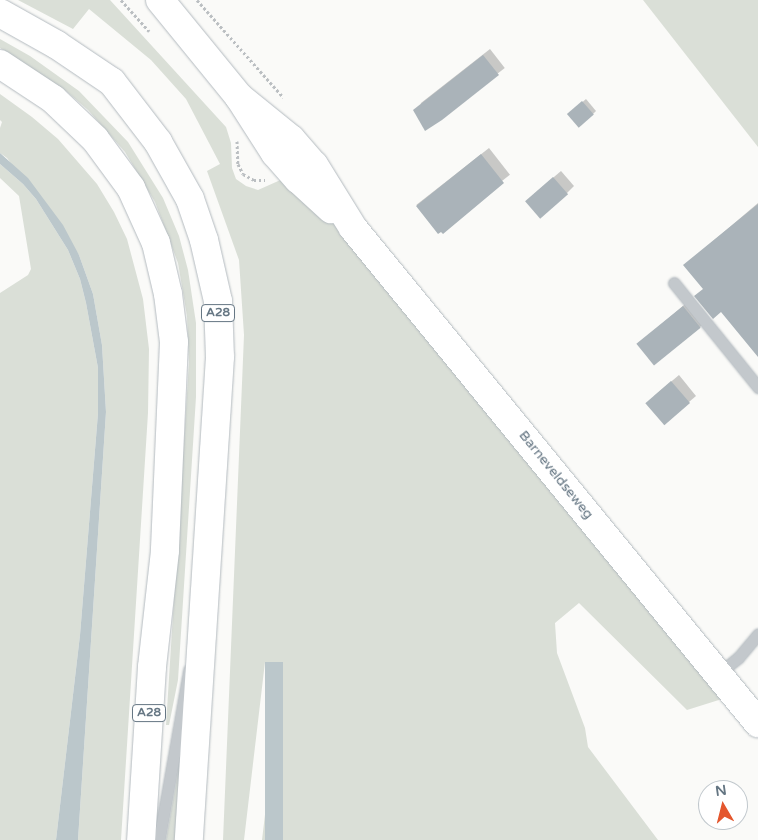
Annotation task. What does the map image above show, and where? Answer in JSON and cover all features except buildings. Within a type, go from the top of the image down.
[{"type":"main road","name":"Barneveldseweg","points":[[160,0],[239,97],[275,153],[298,179],[353,228],[758,723]]},
{"type":"main road","name":"A28","points":[[0,13],[57,45],[112,82],[158,142],[190,199],[204,240],[218,301],[220,356],[189,840]]},
{"type":"main road","name":"A28","points":[[0,64],[60,106],[95,139],[131,188],[156,243],[168,294],[174,342],[166,533],[162,586],[152,667],[141,840]]},
{"type":"lane","points":[[674,283],[758,387]]},
{"type":"lane","points":[[718,674],[738,658],[758,634]]},
{"type":"lane","points":[[159,840],[186,679],[201,638]]},
{"type":"path","points":[[197,0],[284,98]]},
{"type":"shaded area","points":[[18,0],[110,0],[226,127],[231,143],[232,168],[236,179],[246,186],[258,190],[285,178],[334,224],[722,699],[687,710],[579,603],[555,623],[557,653],[585,728],[588,747],[658,840],[262,840],[283,662],[265,662],[244,840],[223,840],[244,335],[239,260],[207,171],[220,164],[186,99],[151,60],[89,9],[73,29]]},
{"type":"shaded area","points":[[643,0],[758,0],[758,147]]},
{"type":"shaded area","points":[[0,39],[30,56],[79,91],[128,142],[163,198],[179,236],[188,270],[196,323],[196,397],[178,680],[169,725],[166,725],[189,362],[187,316],[178,263],[155,202],[125,152],[88,110],[66,91],[0,48]]},
{"type":"shaded area","points":[[0,94],[58,139],[97,184],[114,212],[127,239],[143,299],[149,349],[148,413],[121,840],[78,840],[106,412],[102,345],[93,294],[79,255],[7,158],[0,153],[0,128],[2,122],[0,120]]},
{"type":"shaded area","points":[[0,153],[28,178],[63,225],[79,255],[93,294],[102,345],[106,412],[78,840],[56,840],[80,635],[98,413],[98,368],[80,279],[68,250],[36,199],[23,184],[0,164]]},
{"type":"shaded area","points":[[0,164],[23,184],[36,199],[68,250],[80,279],[98,368],[98,413],[80,635],[56,840],[0,840],[0,293],[28,275],[31,269],[19,196],[0,178]]},
{"type":"shaded area","points":[[265,662],[283,662],[283,840],[265,840]]},
{"type":"shaded area","points":[[184,737],[181,840],[166,840]]}]
